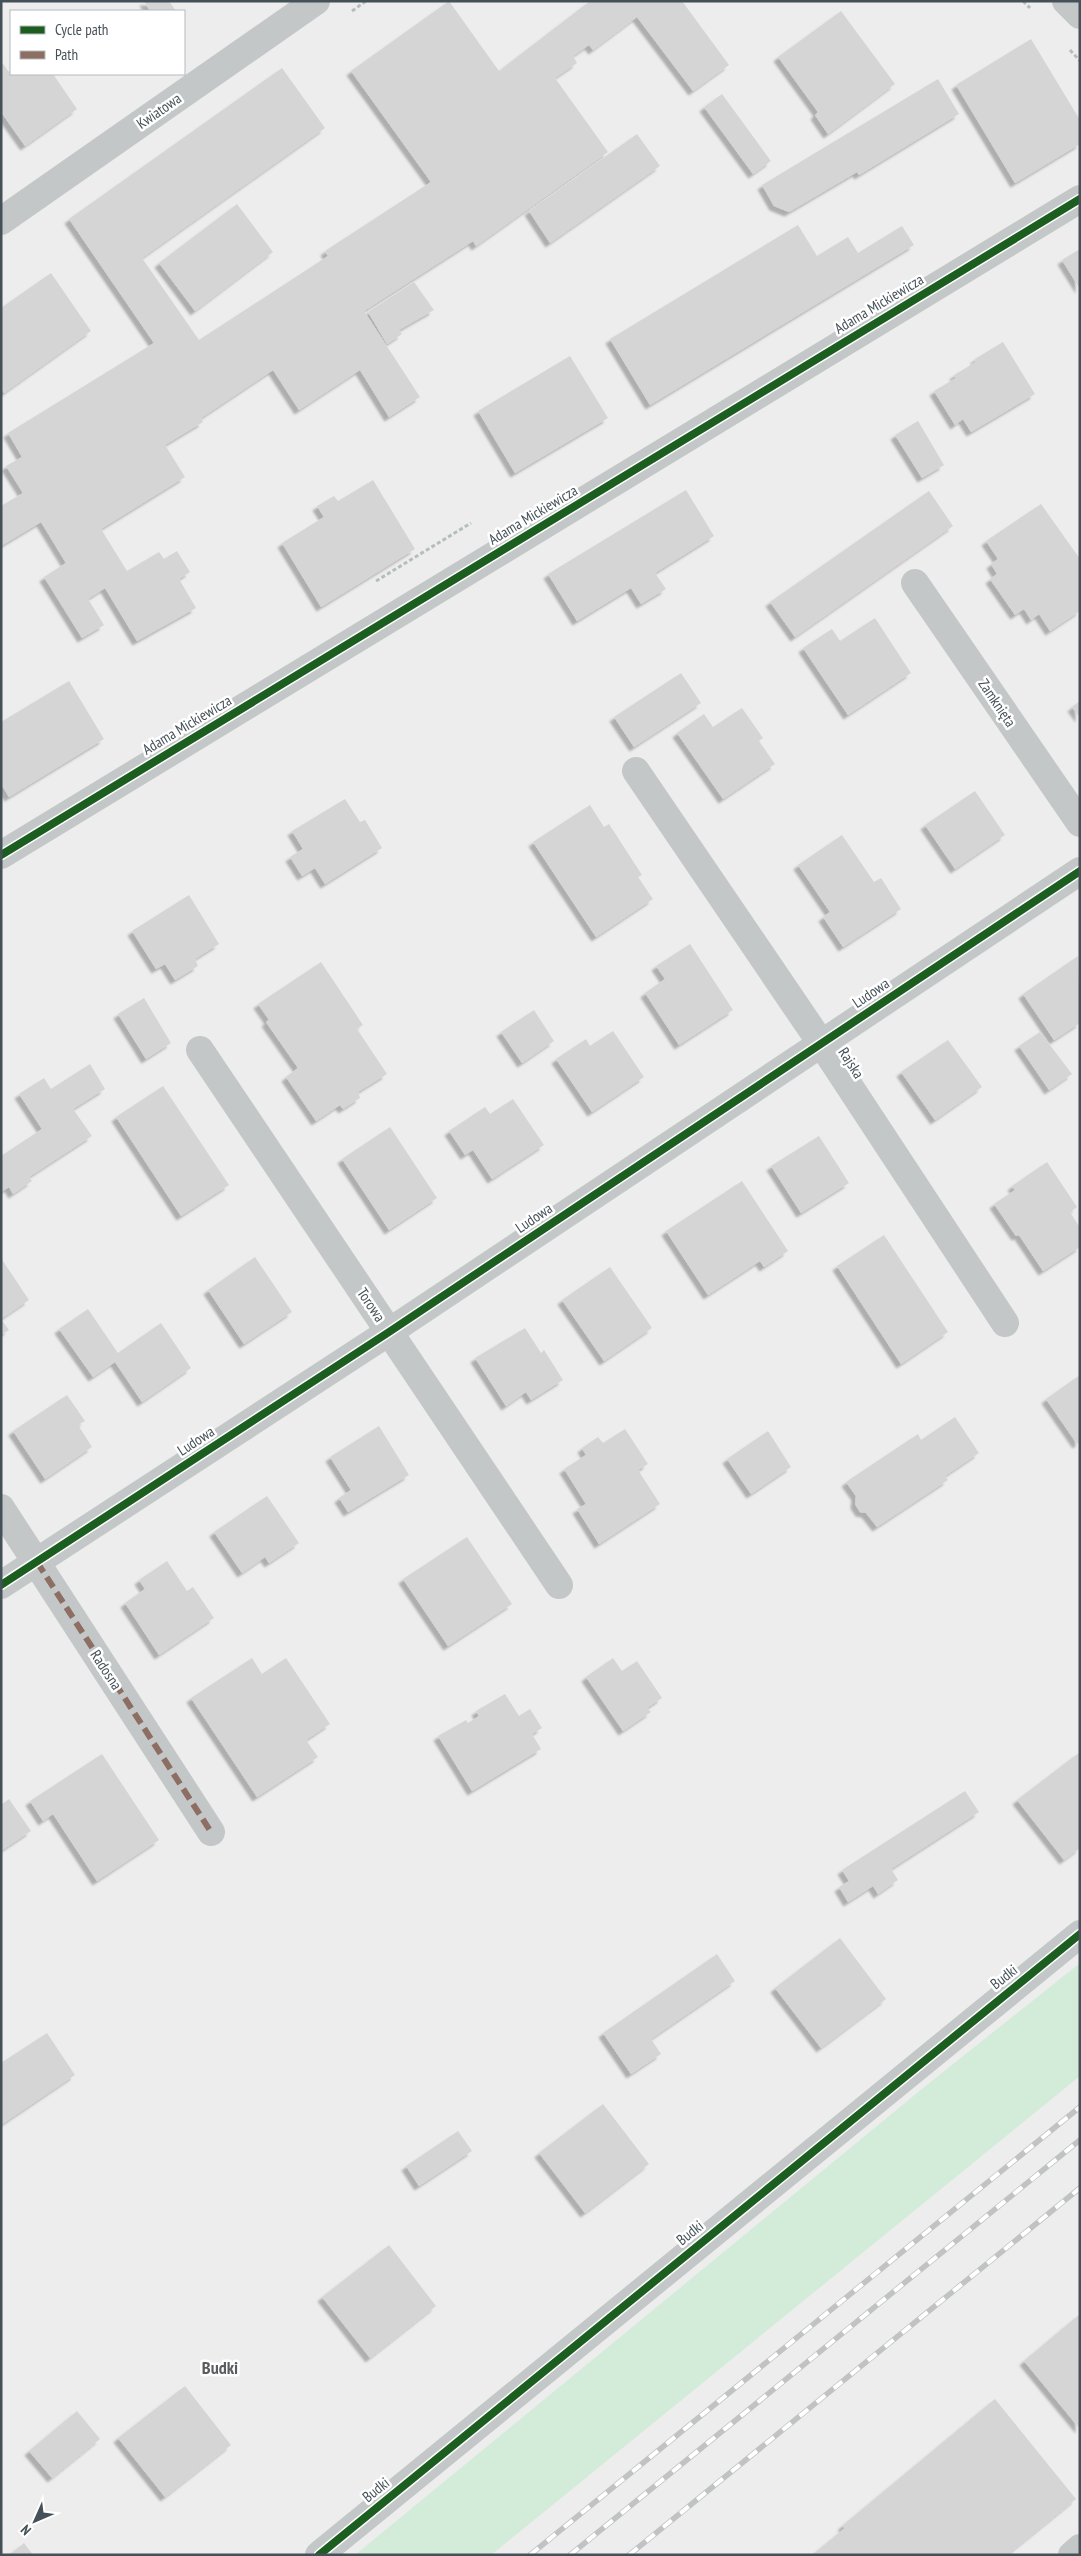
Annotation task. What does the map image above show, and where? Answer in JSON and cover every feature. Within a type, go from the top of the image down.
[{"type":"street","name":"Kwiatowa","points":[[1,222],[316,1]]},
{"type":"street","points":[[1066,1],[1080,15]]},
{"type":"street","name":"Adama Mickiewicza","points":[[1,854],[1080,199]]},
{"type":"street","name":"Zamknięta","points":[[915,583],[1080,823]]},
{"type":"street","name":"Rajska","points":[[636,771],[821,1043],[1005,1322]]},
{"type":"street","name":"Ludowa","points":[[1,1585],[389,1332],[1080,871]]},
{"type":"street","name":"Torowa","points":[[200,1050],[558,1585]]},
{"type":"street","name":"Radosna","points":[[1,1508],[211,1832]]},
{"type":"street","name":"Budki","points":[[319,2555],[1080,1934]]},
{"type":"street","points":[[1072,2555],[1080,2548]]},
{"type":"green space","points":[[1080,1963],[1080,2076],[491,2555],[355,2555],[928,2084]]},
{"type":"building","points":[[144,1],[169,1],[175,10],[149,10]]},
{"type":"building","points":[[449,1],[499,71],[590,1],[682,1],[729,65],[693,91],[637,17],[593,50],[589,45],[573,56],[577,63],[555,78],[608,152],[476,246],[473,241],[364,311],[420,397],[389,417],[360,370],[299,410],[273,370],[201,418],[203,422],[165,445],[185,477],[101,529],[127,571],[159,552],[164,559],[177,551],[190,572],[179,579],[196,608],[137,641],[105,588],[88,599],[104,625],[82,638],[44,577],[66,563],[41,522],[1,546],[1,506],[23,493],[6,466],[22,457],[8,433],[154,343],[69,219],[282,68],[325,128],[142,258],[199,340],[328,256],[325,251],[431,182],[351,71]]},
{"type":"building","points":[[841,11],[895,84],[828,134],[815,115],[818,112],[778,57]]},
{"type":"building","points":[[1031,39],[1080,120],[1080,144],[1015,183],[956,85]]},
{"type":"building","points":[[1,61],[10,71],[10,75],[54,75],[77,109],[25,146],[1,112]]},
{"type":"building","points":[[938,79],[959,114],[859,175],[857,172],[789,212],[774,206],[762,185]]},
{"type":"building","points":[[722,94],[771,161],[753,174],[704,107]]},
{"type":"building","points":[[637,134],[660,166],[550,243],[529,211]]},
{"type":"building","points":[[237,204],[273,252],[195,311],[159,263]]},
{"type":"building","points":[[798,225],[817,256],[848,237],[858,253],[902,226],[914,245],[650,405],[610,339]]},
{"type":"building","points":[[1080,249],[1080,289],[1062,260]]},
{"type":"building","points":[[51,273],[91,331],[4,393],[1,389],[1,308]]},
{"type":"building","points":[[414,282],[434,310],[399,330],[402,334],[387,344],[368,312]]},
{"type":"building","points":[[1003,342],[1035,394],[971,432],[963,419],[955,425],[934,391],[956,378],[954,375],[976,362],[975,359]]},
{"type":"building","points":[[570,356],[608,418],[515,473],[478,411]]},
{"type":"building","points":[[918,421],[944,465],[922,478],[895,435]]},
{"type":"building","points":[[373,480],[415,549],[321,607],[282,543],[324,517],[317,506],[334,496],[338,501]]},
{"type":"building","points":[[686,490],[714,536],[655,573],[666,589],[641,604],[631,588],[577,621],[548,574]]},
{"type":"building","points":[[929,491],[953,526],[795,637],[770,602]]},
{"type":"building","points":[[1041,504],[1080,559],[1080,611],[1050,631],[1039,614],[1031,620],[1024,609],[1015,615],[990,579],[997,574],[991,564],[998,559],[986,541]]},
{"type":"building","points":[[875,618],[911,673],[848,715],[803,648],[832,629],[840,641]]},
{"type":"building","points":[[681,673],[701,703],[634,747],[614,717]]},
{"type":"building","points":[[69,681],[104,739],[9,797],[1,784],[1,722]]},
{"type":"building","points":[[1080,701],[1080,718],[1072,707]]},
{"type":"building","points":[[742,708],[763,738],[759,741],[775,764],[723,799],[677,733],[704,714],[713,727]]},
{"type":"building","points":[[975,791],[1005,835],[955,869],[925,825]]},
{"type":"building","points":[[345,799],[360,822],[365,820],[382,848],[325,884],[315,868],[302,876],[290,857],[303,849],[292,831]]},
{"type":"building","points":[[590,805],[604,827],[609,824],[642,875],[638,877],[653,899],[596,937],[533,842]]},
{"type":"building","points":[[842,835],[874,882],[881,878],[901,909],[843,947],[823,917],[830,912],[798,865]]},
{"type":"building","points":[[189,895],[219,944],[195,959],[198,966],[175,980],[165,964],[156,969],[132,931]]},
{"type":"building","points":[[690,944],[733,1010],[679,1045],[645,993],[665,979],[656,966]]},
{"type":"building","points":[[1078,956],[1080,1023],[1054,1040],[1023,994]]},
{"type":"building","points":[[321,962],[363,1025],[357,1029],[387,1074],[358,1092],[360,1098],[343,1109],[340,1105],[316,1121],[286,1077],[298,1068],[266,1022],[269,1020],[258,1004]]},
{"type":"building","points":[[144,998],[171,1043],[146,1059],[118,1014]]},
{"type":"building","points":[[534,1010],[554,1041],[522,1063],[501,1032]]},
{"type":"building","points":[[613,1031],[644,1077],[592,1112],[556,1059],[586,1039],[590,1046]]},
{"type":"building","points":[[1040,1032],[1072,1074],[1049,1090],[1019,1046]]},
{"type":"building","points":[[948,1040],[982,1087],[935,1120],[901,1072]]},
{"type":"building","points":[[90,1064],[105,1089],[73,1109],[92,1136],[29,1177],[32,1181],[13,1194],[9,1187],[1,1192],[1,1156],[42,1129],[19,1094],[44,1078],[51,1089]]},
{"type":"building","points":[[163,1086],[229,1185],[181,1216],[116,1117]]},
{"type":"building","points":[[513,1099],[544,1145],[492,1179],[473,1150],[465,1155],[449,1131],[485,1107],[490,1114]]},
{"type":"building","points":[[390,1127],[437,1198],[389,1230],[342,1159]]},
{"type":"building","points":[[819,1136],[849,1183],[801,1213],[771,1166]]},
{"type":"building","points":[[1047,1162],[1077,1207],[1070,1212],[1080,1228],[1080,1247],[1043,1271],[1019,1235],[1016,1236],[994,1204],[1015,1190],[1012,1186]]},
{"type":"building","points":[[742,1181],[788,1251],[764,1267],[760,1261],[708,1295],[666,1231]]},
{"type":"building","points":[[884,1235],[948,1332],[901,1364],[837,1266]]},
{"type":"building","points":[[255,1257],[292,1312],[244,1344],[208,1290]]},
{"type":"building","points":[[1,1258],[29,1300],[1,1319]]},
{"type":"building","points":[[610,1267],[652,1328],[604,1361],[562,1300]]},
{"type":"building","points":[[88,1309],[118,1353],[161,1323],[191,1368],[142,1402],[115,1362],[93,1377],[59,1329]]},
{"type":"building","points":[[1,1319],[9,1330],[1,1335]]},
{"type":"building","points":[[525,1328],[541,1353],[544,1350],[563,1380],[531,1400],[526,1392],[506,1406],[475,1358]]},
{"type":"building","points":[[1080,1375],[1080,1442],[1077,1444],[1046,1399]]},
{"type":"building","points":[[67,1395],[85,1421],[78,1425],[92,1447],[45,1479],[13,1431]]},
{"type":"building","points":[[955,1417],[979,1453],[945,1476],[948,1480],[877,1527],[866,1513],[860,1512],[855,1504],[856,1496],[846,1482],[918,1434],[921,1440]]},
{"type":"building","points":[[379,1426],[409,1475],[348,1512],[339,1498],[351,1490],[330,1457]]},
{"type":"building","points":[[625,1429],[648,1464],[638,1470],[660,1504],[599,1544],[577,1509],[586,1504],[564,1469],[586,1455],[582,1448],[598,1437],[603,1443]]},
{"type":"building","points":[[768,1431],[791,1467],[751,1494],[727,1459]]},
{"type":"building","points":[[267,1496],[299,1543],[269,1563],[265,1557],[242,1573],[214,1532]]},
{"type":"building","points":[[467,1537],[512,1604],[448,1646],[403,1579]]},
{"type":"building","points":[[167,1561],[187,1591],[193,1587],[214,1618],[159,1655],[125,1603],[145,1589],[139,1580]]},
{"type":"building","points":[[252,1658],[262,1674],[286,1658],[330,1724],[306,1740],[318,1757],[257,1797],[191,1698]]},
{"type":"building","points":[[613,1658],[622,1671],[637,1661],[662,1698],[647,1708],[651,1712],[623,1731],[586,1677]]},
{"type":"building","points":[[505,1694],[519,1716],[530,1709],[542,1728],[532,1734],[541,1749],[472,1791],[438,1736],[466,1720],[468,1723],[479,1716],[476,1711]]},
{"type":"building","points":[[1080,1752],[1080,1848],[1064,1860],[1017,1800]]},
{"type":"building","points":[[102,1754],[159,1840],[97,1881],[53,1814],[43,1821],[30,1801]]},
{"type":"building","points":[[965,1791],[979,1812],[891,1869],[898,1880],[878,1894],[873,1886],[848,1902],[839,1887],[849,1881],[842,1870]]},
{"type":"building","points":[[9,1799],[31,1831],[1,1851],[1,1805]]},
{"type":"building","points":[[840,1938],[886,1999],[821,2048],[775,1988]]},
{"type":"building","points":[[717,1954],[735,1981],[651,2039],[661,2054],[631,2074],[603,2033]]},
{"type":"building","points":[[47,2033],[75,2075],[1,2125],[1,2063]]},
{"type":"building","points":[[603,2104],[649,2164],[585,2213],[539,2153]]},
{"type":"building","points":[[458,2131],[472,2151],[419,2186],[406,2166]]},
{"type":"building","points":[[389,2245],[436,2306],[370,2358],[322,2297]]},
{"type":"building","points":[[1080,2314],[1080,2429],[1024,2361]]},
{"type":"building","points":[[185,2386],[231,2445],[165,2497],[118,2438]]},
{"type":"building","points":[[995,2399],[1076,2499],[1007,2555],[812,2555],[845,2528],[842,2526]]},
{"type":"building","points":[[77,2411],[100,2439],[52,2478],[29,2451]]},
{"type":"building","points":[[24,2543],[33,2555],[9,2555]]},
{"type":"railway","points":[[530,2555],[1080,2107]]},
{"type":"railway","points":[[570,2555],[1080,2140]]},
{"type":"railway","points":[[629,2555],[1080,2188]]},
{"type":"marked path","points":[[37,1562],[211,1832]]},
{"type":"cycle path","points":[[1,855],[1080,199]]},
{"type":"cycle path","points":[[1,1585],[389,1332],[1080,871]]},
{"type":"cycle path","points":[[319,2555],[1080,1934]]},
{"type":"district","name":"Budki","points":[[220,2368]]}]
